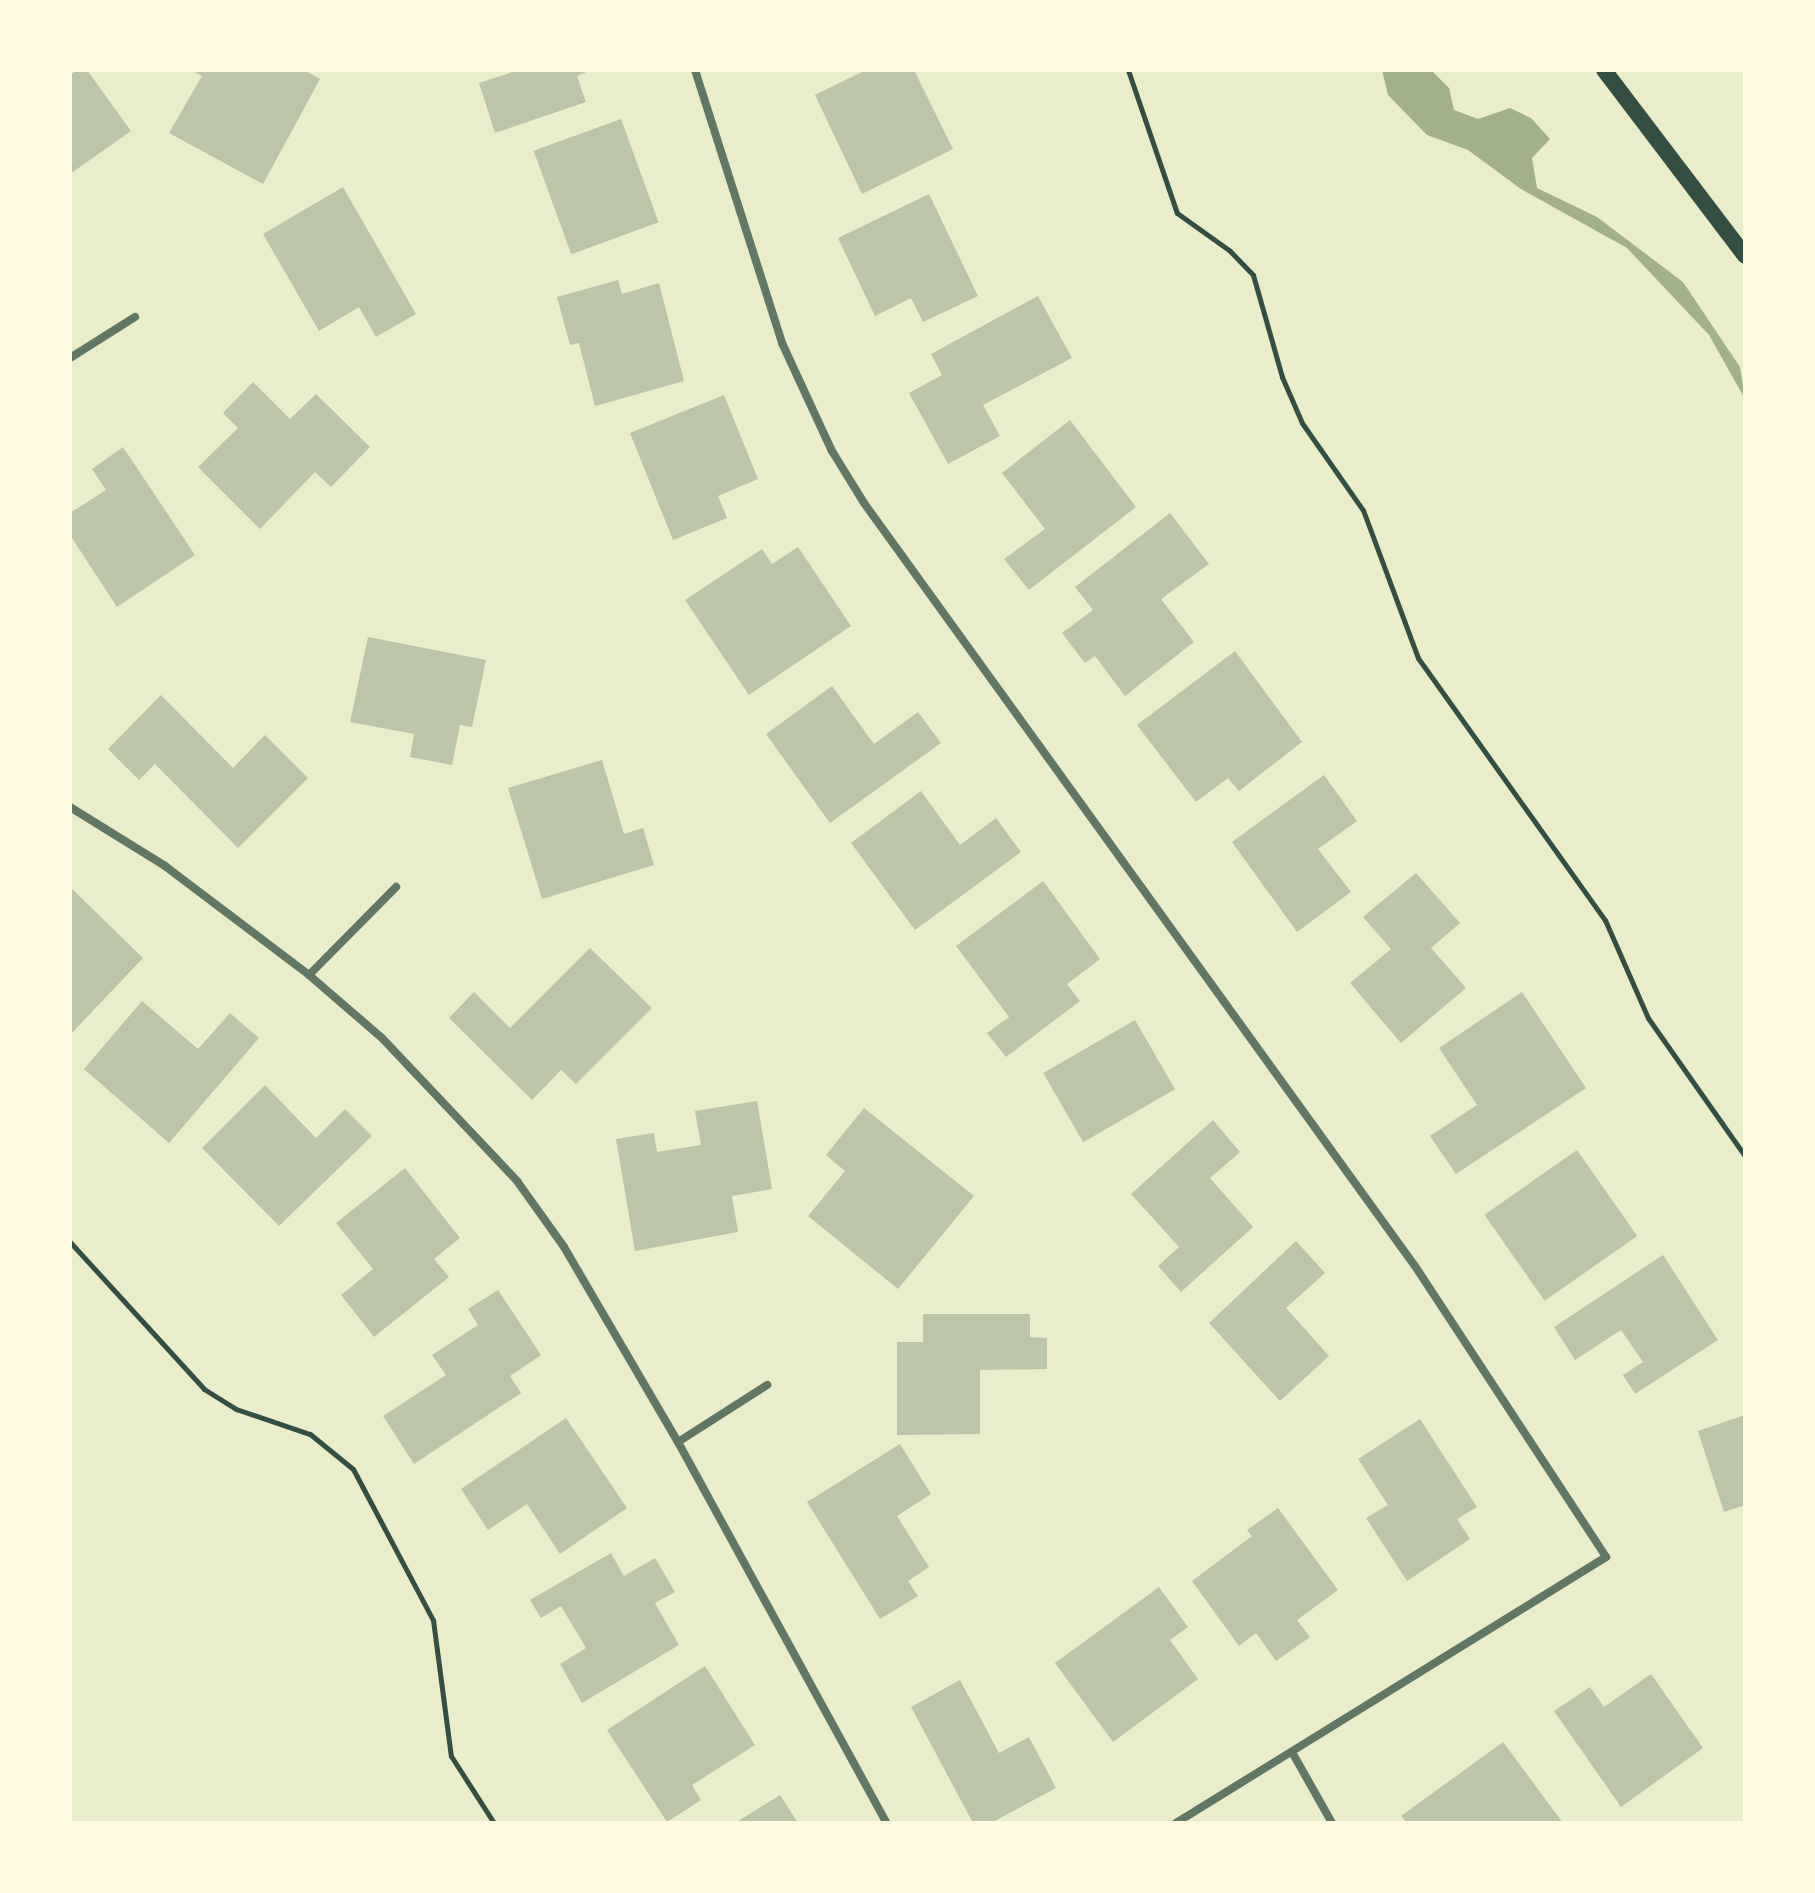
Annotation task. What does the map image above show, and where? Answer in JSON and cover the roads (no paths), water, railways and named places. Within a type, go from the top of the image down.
[{"type":"main road","points":[[1604,70],[1745,256]]},
{"type":"street","points":[[695,70],[782,343],[832,451],[864,503],[1415,1266],[1606,1557],[1176,1823]]},
{"type":"street","points":[[70,358],[135,317]]},
{"type":"street","points":[[70,807],[203,893],[309,975],[382,1038],[517,1181],[564,1247],[678,1442],[887,1823]]},
{"type":"street","points":[[309,975],[396,887]]},
{"type":"street","points":[[678,1442],[767,1385]]},
{"type":"street","points":[[1292,1752],[1332,1823]]}]
